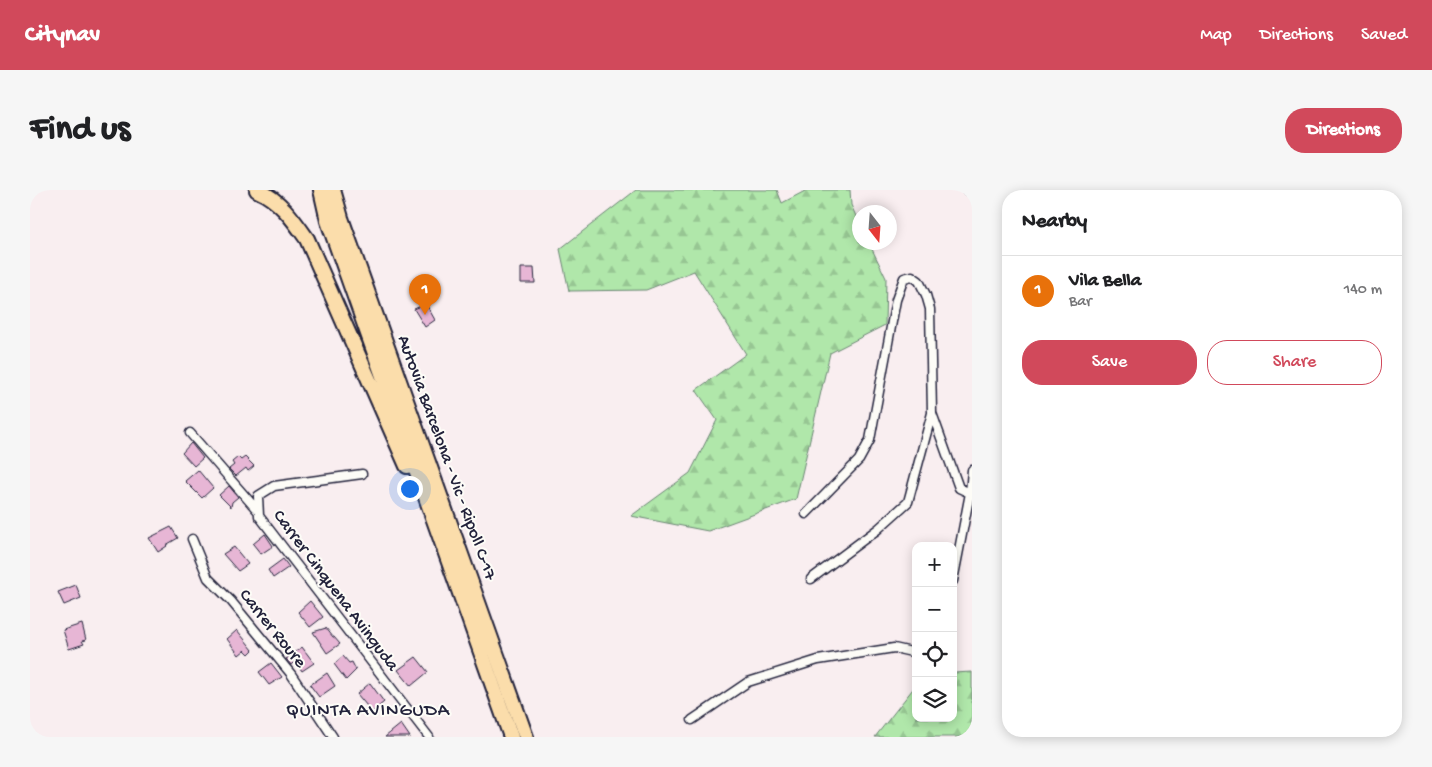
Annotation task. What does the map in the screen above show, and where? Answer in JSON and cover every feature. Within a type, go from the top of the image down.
[{"type":"highway","points":[[257,190],[275,200],[293,218],[307,239],[396,443],[445,548]]},
{"type":"highway","name":"Autovia Barcelona - Vic - Ripoll C-17","points":[[321,190],[328,221],[511,737]]},
{"type":"highway","name":"Autovia Barcelona - Vic - Ripoll C-17","points":[[334,190],[344,228],[526,737]]},
{"type":"street","points":[[967,190],[972,192]]},
{"type":"street","points":[[806,514],[859,460],[870,440],[896,300],[904,278],[912,276],[919,280],[930,309],[932,413],[908,502],[878,529],[811,579]]},
{"type":"street","points":[[932,413],[959,488],[971,493]]},
{"type":"street","points":[[190,433],[258,510]]},
{"type":"street","points":[[957,561],[971,493],[972,470]]},
{"type":"street","name":"Carrer Cinquena Avinguda","points":[[362,474],[274,486],[258,496],[259,516],[428,737]]},
{"type":"street","name":"Carrer Roure","points":[[192,539],[208,578],[232,601],[291,674],[333,737]]},
{"type":"street","points":[[692,720],[748,682],[818,660],[894,648],[912,652]]},
{"type":"green space","points":[[636,190],[777,190],[782,203],[807,190],[850,190],[852,250],[872,250],[886,278],[885,325],[830,353],[796,499],[708,531],[631,516],[690,473],[717,420],[696,390],[746,354],[694,271],[646,290],[569,291],[560,249]]},
{"type":"green space","points":[[972,672],[972,737],[875,737],[912,690],[912,722],[957,722],[957,673]]},
{"type":"building","points":[[521,268],[534,268],[535,283],[521,283]]},
{"type":"building","points":[[426,304],[435,320],[425,327],[414,309]]},
{"type":"building","points":[[191,443],[203,458],[194,466],[182,453]]},
{"type":"building","points":[[238,457],[241,460],[245,457],[254,466],[248,471],[246,468],[236,476],[229,469],[234,465],[232,462]]},
{"type":"building","points":[[198,470],[213,488],[202,498],[185,481]]},
{"type":"building","points":[[229,486],[238,497],[232,502],[231,507],[219,495]]},
{"type":"building","points":[[171,527],[178,538],[158,552],[149,538]]},
{"type":"building","points":[[265,534],[273,546],[261,554],[253,544]]},
{"type":"building","points":[[234,547],[248,564],[238,571],[223,554]]},
{"type":"building","points":[[283,559],[289,567],[273,578],[268,570]]},
{"type":"building","points":[[76,585],[81,598],[64,605],[58,592]]},
{"type":"building","points":[[310,601],[323,617],[310,627],[298,612]]},
{"type":"building","points":[[82,624],[86,640],[82,641],[84,644],[69,649],[63,630]]},
{"type":"building","points":[[326,628],[340,644],[327,653],[313,632]]},
{"type":"building","points":[[237,630],[253,650],[249,654],[245,650],[239,655],[227,639]]},
{"type":"building","points":[[302,647],[314,663],[302,671],[296,662],[291,665],[286,659]]},
{"type":"building","points":[[343,656],[349,663],[352,662],[356,670],[346,680],[334,664]]},
{"type":"building","points":[[416,657],[428,672],[411,686],[398,670]]},
{"type":"building","points":[[271,663],[282,677],[269,685],[259,672]]},
{"type":"building","points":[[327,673],[335,686],[319,697],[310,685]]},
{"type":"building","points":[[370,683],[384,702],[372,712],[357,694]]},
{"type":"building","points":[[401,724],[410,737],[385,737]]},
{"type":"place","name":"Vila Bella","points":[[425,315]]},
{"type":"district","name":"QUINTA AVINGUDA","points":[[368,711]]}]
